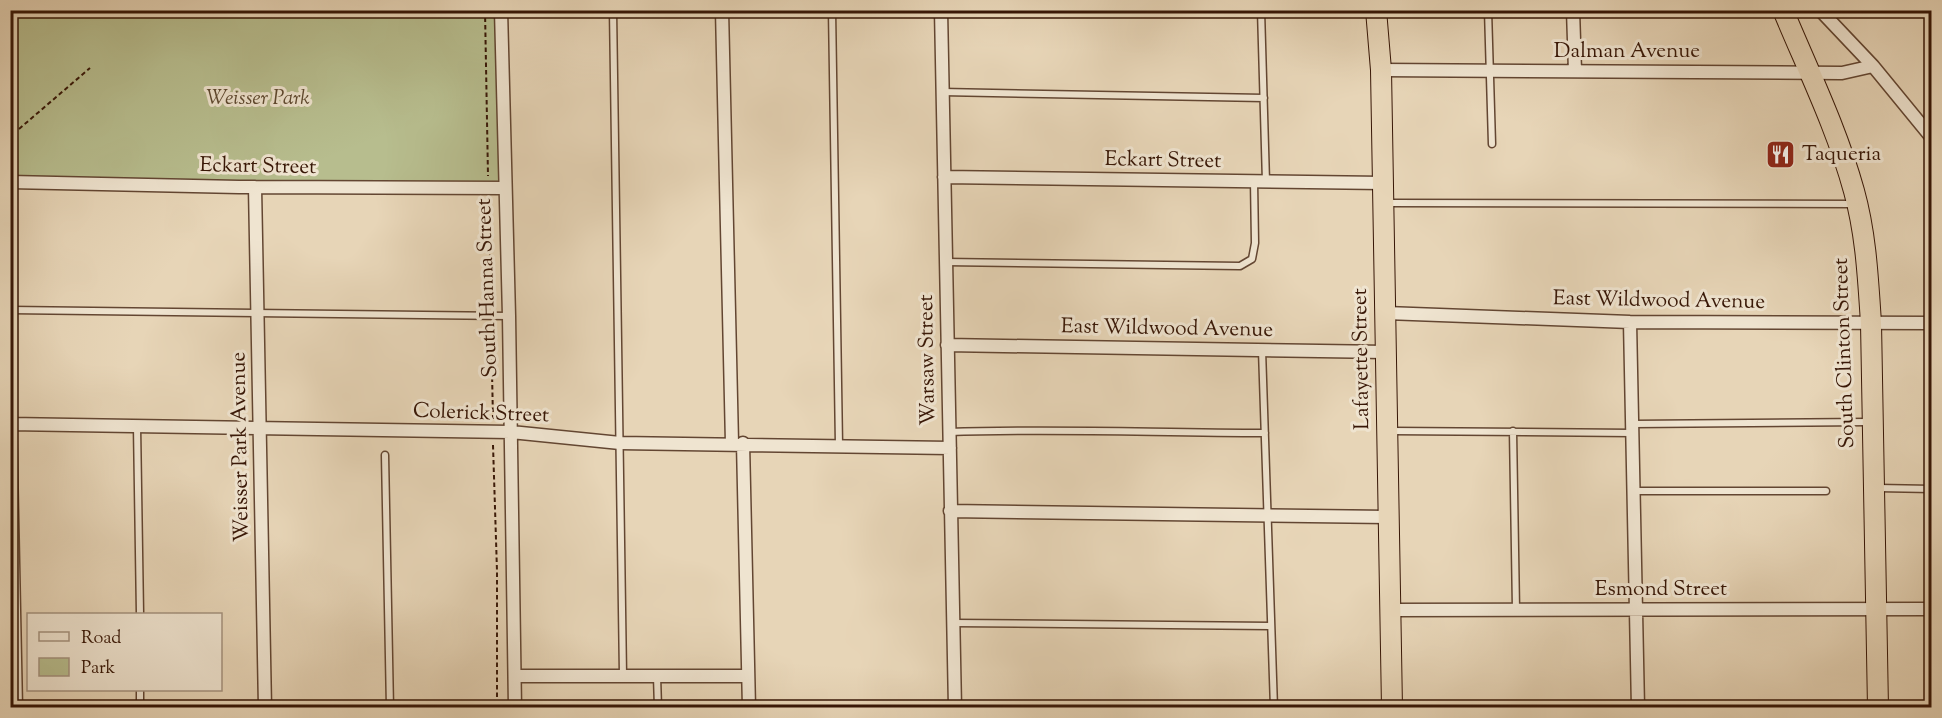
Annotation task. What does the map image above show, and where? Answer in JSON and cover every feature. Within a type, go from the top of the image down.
[{"type":"highway","name":"Lafayette Street","points":[[1376,10],[1381,70],[1392,708]]},
{"type":"highway","name":"South Clinton Street","points":[[1783,10],[1842,154],[1857,204],[1868,263],[1878,708]]},
{"type":"street","name":"South Hanna Street","points":[[501,10],[509,316],[515,708]]},
{"type":"street","points":[[722,10],[749,708]]},
{"type":"street","name":"Warsaw Street","points":[[941,10],[955,708]]},
{"type":"street","points":[[1573,10],[1575,71]]},
{"type":"street","points":[[1820,10],[1873,66],[1932,138]]},
{"type":"street","name":"Dalman Avenue","points":[[1381,70],[1842,73],[1873,66]]},
{"type":"street","name":"Eckart Street","points":[[944,177],[1383,183]]},
{"type":"street","name":"Eckart Street","points":[[10,182],[255,187],[505,188]]},
{"type":"street","name":"Weisser Park Avenue","points":[[255,187],[265,708]]},
{"type":"street","name":"East Wildwood Avenue","points":[[1386,313],[1630,322],[1932,323]]},
{"type":"street","points":[[1630,322],[1638,708]]},
{"type":"street","name":"East Wildwood Avenue","points":[[947,345],[1386,352]]},
{"type":"street","points":[[10,415],[16,708]]},
{"type":"street","name":"Colerick Street","points":[[11,424],[511,432],[620,443],[950,448]]},
{"type":"street","points":[[950,511],[1388,517]]},
{"type":"street","name":"Esmond Street","points":[[1391,610],[1932,609]]},
{"type":"street","points":[[514,676],[748,676]]},
{"type":"lane","points":[[614,10],[623,675]]},
{"type":"lane","points":[[832,10],[839,446]]},
{"type":"lane","points":[[945,262],[1240,266],[1252,259],[1260,182],[1264,98],[1261,10]]},
{"type":"lane","points":[[1488,10],[1492,144]]},
{"type":"lane","points":[[942,92],[1264,98]]},
{"type":"lane","points":[[1383,203],[1857,204]]},
{"type":"lane","points":[[10,310],[509,316]]},
{"type":"lane","points":[[1262,350],[1274,708]]},
{"type":"lane","points":[[1388,431],[1873,422]]},
{"type":"lane","points":[[137,426],[140,613]]},
{"type":"lane","points":[[949,432],[1078,430],[1264,433]]},
{"type":"lane","points":[[1513,430],[1516,609]]},
{"type":"lane","points":[[385,454],[390,708]]},
{"type":"lane","points":[[1874,488],[1932,489]]},
{"type":"lane","points":[[1635,491],[1826,491]]},
{"type":"lane","points":[[953,623],[1272,626]]},
{"type":"lane","points":[[657,676],[658,708]]},
{"type":"lane","points":[[140,691],[140,708]]},
{"type":"path","points":[[485,10],[497,598],[497,708]]},
{"type":"path","points":[[19,129],[90,68]]},
{"type":"green space","name":"Weisser Park","points":[[11,11],[501,11],[505,188],[11,182]]},
{"type":"place","name":"Taqueria","points":[[1781,155]]}]
